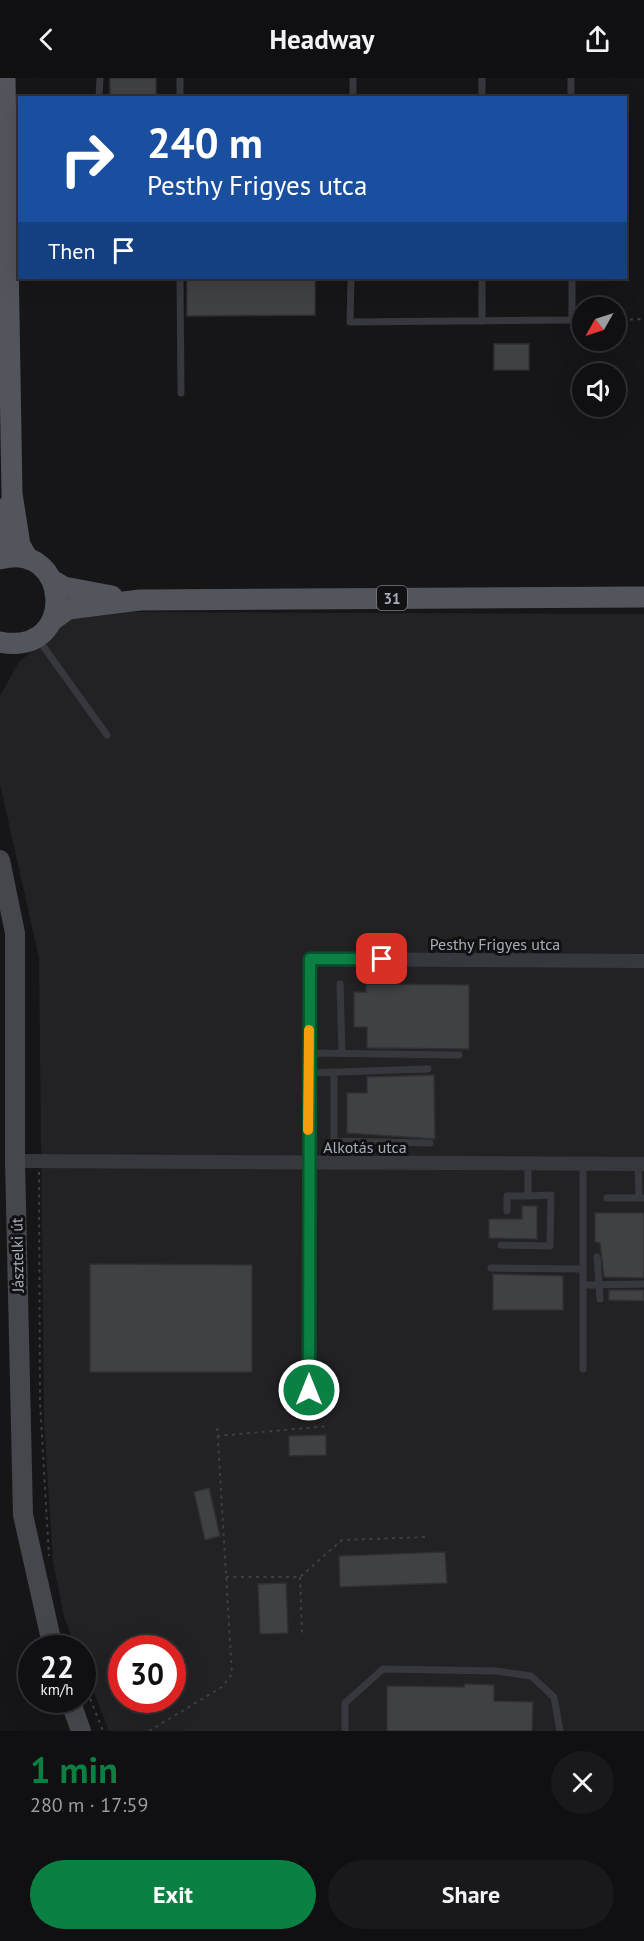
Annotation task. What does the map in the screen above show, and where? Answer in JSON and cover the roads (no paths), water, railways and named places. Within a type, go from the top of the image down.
[{"type":"main road","points":[[5,78],[12,494],[20,545],[28,559]]},
{"type":"main road","points":[[0,543],[12,494]]},
{"type":"main road","points":[[0,559],[15,557],[28,559]]},
{"type":"main road","name":"31","points":[[28,559],[38,564],[52,580],[64,587],[140,600]]},
{"type":"main road","points":[[52,580],[57,593],[57,607],[53,620]]},
{"type":"main road","name":"31","points":[[37,637],[53,620],[68,609],[140,600],[644,597]]},
{"type":"main road","points":[[4,648],[37,637]]},
{"type":"street","name":"Jásztelki út","points":[[0,860],[15,933],[15,1161],[23,1515],[49,1635]]},
{"type":"street","name":"Pesthy Frigyes utca","points":[[309,1053],[310,959],[644,961]]},
{"type":"street","points":[[309,1053],[309,1390]]},
{"type":"street","name":"Alkotás utca","points":[[15,1161],[641,1164]]},
{"type":"street","points":[[75,1713],[81,1731]]},
{"type":"lane","points":[[99,96],[100,78]]},
{"type":"lane","points":[[180,78],[180,96]]},
{"type":"lane","points":[[353,78],[353,96]]},
{"type":"lane","points":[[482,78],[482,96]]},
{"type":"lane","points":[[571,78],[571,96]]},
{"type":"lane","points":[[180,279],[181,393]]},
{"type":"lane","points":[[351,279],[350,322],[572,320],[572,279]]},
{"type":"lane","points":[[482,279],[482,321]]},
{"type":"lane","points":[[37,637],[107,735]]},
{"type":"lane","points":[[340,984],[342,1053]]},
{"type":"lane","points":[[309,1053],[459,1055]]},
{"type":"lane","points":[[309,1073],[428,1069]]},
{"type":"lane","points":[[334,1072],[334,1141],[430,1143]]},
{"type":"lane","points":[[528,1164],[528,1196]]},
{"type":"lane","points":[[608,1198],[641,1198],[641,1164]]},
{"type":"lane","points":[[583,1165],[583,1369]]},
{"type":"lane","points":[[501,1245],[550,1246],[551,1195],[507,1196],[507,1212]]},
{"type":"lane","points":[[597,1257],[600,1299]]},
{"type":"lane","points":[[492,1268],[583,1269]]},
{"type":"lane","points":[[583,1285],[644,1284]]},
{"type":"lane","points":[[345,1731],[345,1703],[383,1669],[495,1671],[531,1676],[554,1697],[560,1731]]}]
